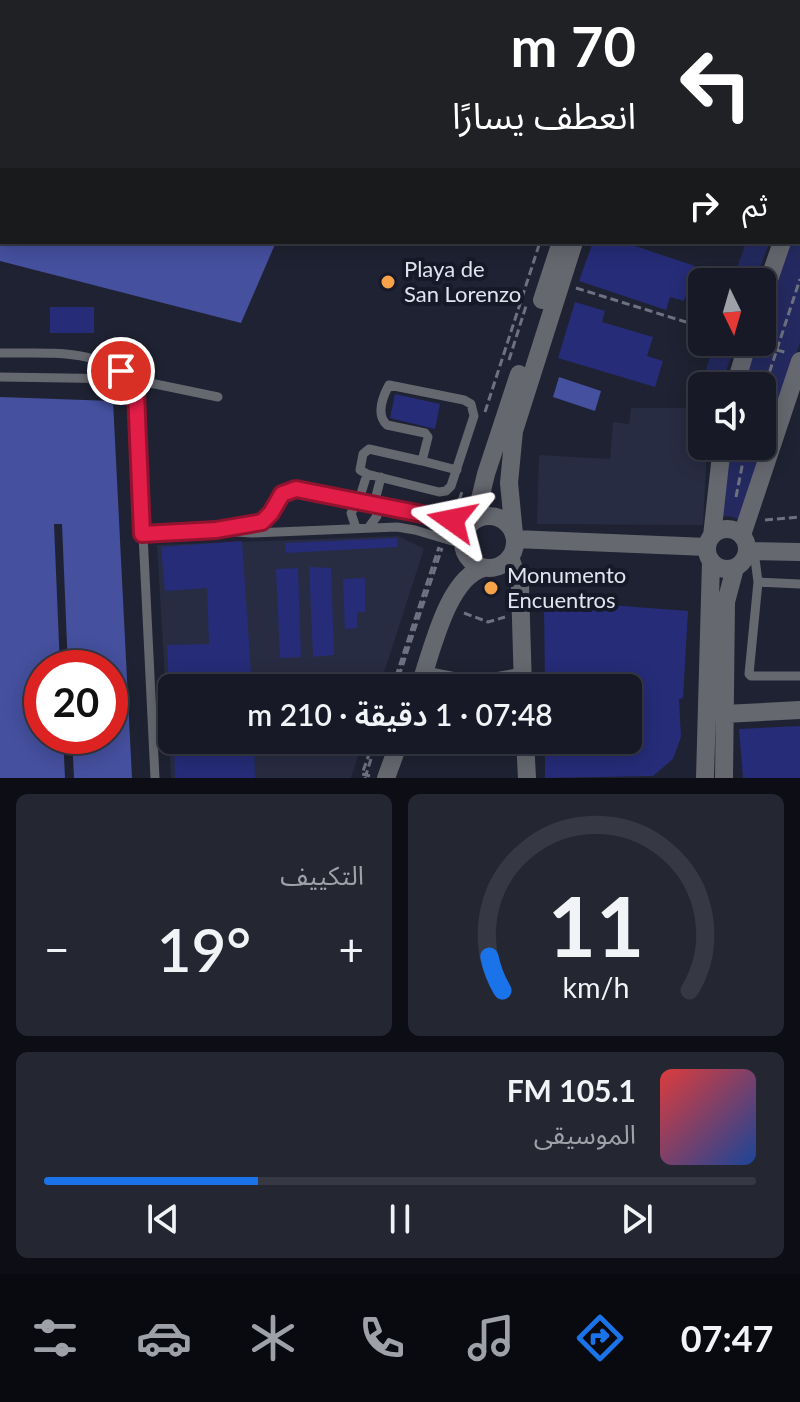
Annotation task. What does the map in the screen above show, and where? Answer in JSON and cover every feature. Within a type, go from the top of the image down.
[{"type":"street","points":[[447,607],[448,586],[472,522],[492,451],[560,244]]},
{"type":"street","points":[[424,674],[447,607],[464,578],[484,568],[499,566],[513,543],[509,483],[514,431],[573,244]]},
{"type":"street","points":[[773,268],[781,244]]},
{"type":"street","points":[[724,778],[726,602],[735,568],[751,547],[794,357]]},
{"type":"street","points":[[705,778],[710,548],[720,460]]},
{"type":"street","points":[[472,522],[482,517],[498,517],[510,527],[520,586],[523,674]]},
{"type":"street","points":[[710,548],[723,529],[730,529],[751,547],[800,552]]},
{"type":"street","points":[[513,543],[710,548]]},
{"type":"street","points":[[463,548],[469,559],[484,568]]},
{"type":"street","points":[[710,548],[722,569],[735,568]]},
{"type":"street","points":[[724,714],[800,710]]},
{"type":"street","points":[[386,778],[395,754]]},
{"type":"street","points":[[526,754],[527,778]]},
{"type":"lane","points":[[0,353],[84,357],[101,361],[131,379],[136,392],[155,778]]},
{"type":"lane","points":[[0,377],[131,379],[218,397]]},
{"type":"lane","points":[[422,461],[428,437],[425,433],[387,425],[382,421],[380,415],[389,385],[471,404],[474,416],[457,470],[446,491],[439,492],[362,473],[363,454],[369,449],[457,470]]},
{"type":"lane","points":[[356,528],[351,513],[359,500],[367,474]]},
{"type":"lane","points":[[369,527],[377,516],[374,504],[381,477]]},
{"type":"lane","points":[[142,534],[216,530],[262,522],[282,494],[290,490],[472,522]]},
{"type":"lane","points":[[216,530],[252,533],[369,527],[415,530],[463,548]]},
{"type":"lane","points":[[751,547],[758,582],[750,676],[800,676]]},
{"type":"lane","points":[[758,582],[800,584]]},
{"type":"path","points":[[770,372],[800,279]]},
{"type":"path","points":[[569,286],[688,323]]},
{"type":"path","points":[[777,350],[794,357]]},
{"type":"path","points":[[736,498],[743,460]]},
{"type":"path","points":[[761,521],[800,517]]},
{"type":"path","points":[[424,597],[488,622],[503,619],[511,611]]},
{"type":"path","points":[[371,754],[363,776],[374,778]]},
{"type":"shaded area","points":[[745,244],[769,244],[760,268],[737,268]]},
{"type":"shaded area","points":[[788,244],[800,244],[800,342],[776,414],[776,372],[745,372],[750,356],[776,356],[776,279]]},
{"type":"shaded area","points":[[710,356],[731,356],[726,372],[705,372]]},
{"type":"shaded area","points":[[631,408],[688,408],[688,460],[706,460],[703,525],[537,524],[539,455],[610,459],[613,422],[629,424]]},
{"type":"shaded area","points":[[725,460],[761,460],[744,521],[729,516],[719,517]]},
{"type":"shaded area","points":[[398,536],[424,549],[384,674],[165,674],[157,545]]},
{"type":"shaded area","points":[[170,754],[359,754],[351,778],[171,778]]},
{"type":"water","points":[[0,244],[275,244],[241,323],[0,261]]},
{"type":"water","points":[[559,377],[601,391],[595,411],[553,397]]},
{"type":"water","points":[[0,397],[113,401],[126,650],[24,650],[24,754],[128,754],[128,699],[132,778],[0,778]]},
{"type":"pier","points":[[54,524],[62,524],[67,650],[59,650]]},
{"type":"pier","points":[[64,754],[73,754],[74,778],[65,778]]},
{"type":"building","points":[[592,244],[629,244],[695,266],[688,268],[688,288],[684,301],[670,297],[666,310],[579,281]]},
{"type":"building","points":[[575,302],[605,311],[602,322],[653,337],[647,356],[663,361],[655,387],[558,358]]},
{"type":"building","points":[[50,307],[94,307],[94,333],[50,333]]},
{"type":"building","points":[[395,394],[440,404],[435,429],[390,418]]},
{"type":"building","points":[[397,538],[397,547],[286,553],[285,543]]},
{"type":"building","points":[[242,541],[251,674],[168,674],[167,645],[209,644],[207,588],[165,591],[161,547]]},
{"type":"building","points":[[309,567],[331,568],[334,655],[313,657]]},
{"type":"building","points":[[298,568],[301,657],[280,658],[276,569]]},
{"type":"building","points":[[365,578],[365,612],[357,612],[357,628],[345,629],[343,579]]},
{"type":"building","points":[[584,603],[688,611],[683,698],[679,699],[681,737],[673,759],[653,776],[545,778],[545,754],[642,754],[642,674],[545,674],[544,604]]},
{"type":"building","points":[[800,726],[800,778],[743,778],[739,729]]},
{"type":"building","points":[[174,754],[254,754],[255,778],[175,778]]},
{"type":"place","name":"Playa de San Lorenzo","points":[[388,282]]},
{"type":"place","name":"Monumento Encuentros","points":[[491,588]]},
{"type":"route","points":[[121,371],[131,379],[136,392],[142,534],[216,530],[262,522],[268,518],[282,494],[296,489],[452,520]]}]
